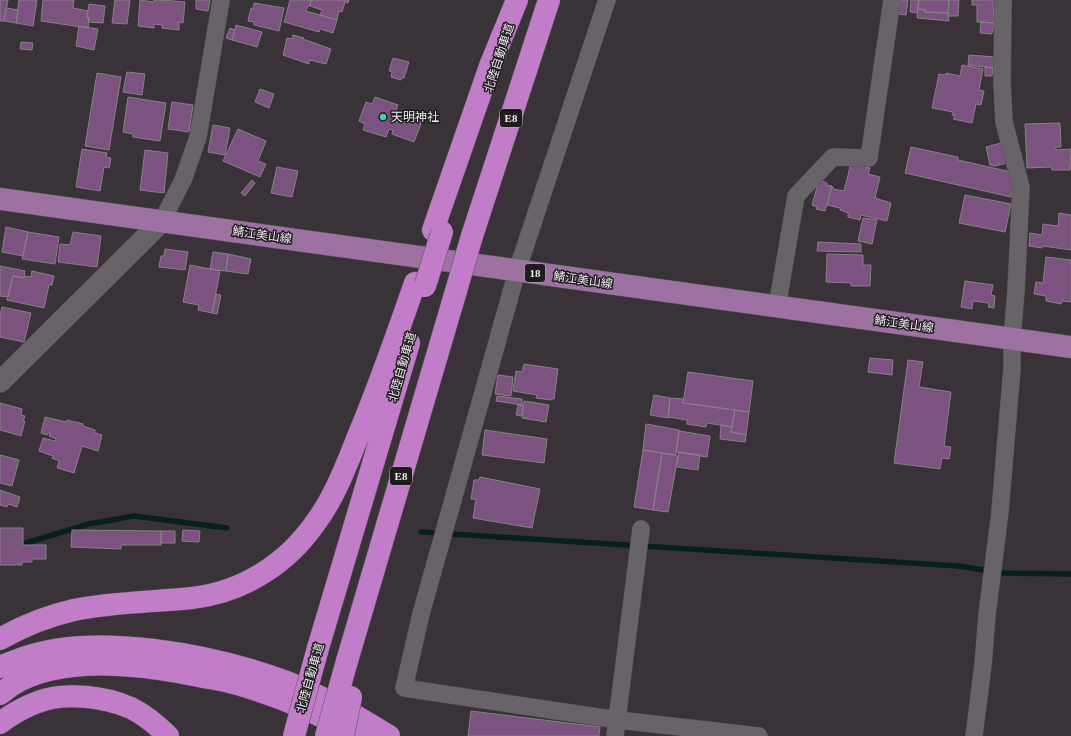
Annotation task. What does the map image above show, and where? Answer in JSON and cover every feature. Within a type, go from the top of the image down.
[{"type":"highway","points":[[0,640],[18,629],[37,621],[73,610],[113,604],[194,597],[224,591],[250,581],[275,566],[298,545],[317,522],[334,493],[420,285],[490,66],[517,0]]},
{"type":"highway","name":"E8","points":[[326,736],[353,664],[390,513],[472,236],[550,0]]},
{"type":"highway","name":"北陸自動車道","points":[[294,736],[420,285]]},
{"type":"highway","points":[[0,667],[30,655],[58,649],[91,646],[127,648],[207,659],[245,668],[287,682],[325,699],[389,736]]},
{"type":"highway","points":[[0,694],[12,685],[36,674],[64,668],[93,664],[168,670],[236,684],[277,698],[315,714],[356,736]]},
{"type":"highway","points":[[343,736],[353,664]]},
{"type":"highway","points":[[0,723],[16,711],[39,701],[63,697],[85,697],[108,700],[132,708],[155,723],[168,736]]},
{"type":"main road","name":"鯖江美山線","points":[[0,199],[162,220],[517,271],[1071,347]]},
{"type":"street","points":[[0,382],[162,220],[183,180],[198,137],[220,0]]},
{"type":"street","points":[[607,0],[517,271],[421,614],[404,688],[616,728],[759,736]]},
{"type":"street","points":[[777,307],[796,196],[833,157],[869,158],[892,0]]},
{"type":"street","points":[[974,736],[1000,512],[1012,368],[1012,339],[1021,187],[1004,122],[1002,82],[1003,0]]},
{"type":"street","points":[[616,728],[641,529]]},
{"type":"building","points":[[0,0],[8,0],[4,21],[0,21]]},
{"type":"building","points":[[19,0],[37,0],[33,26],[16,23]]},
{"type":"building","points":[[43,0],[74,0],[73,8],[88,11],[88,28],[41,21]]},
{"type":"building","points":[[115,0],[130,0],[127,24],[112,23]]},
{"type":"building","points":[[140,0],[153,2],[154,0],[162,0],[185,2],[183,23],[179,22],[179,30],[162,28],[162,25],[154,24],[154,28],[138,26]]},
{"type":"building","points":[[196,0],[210,0],[208,11],[196,9]]},
{"type":"building","points":[[290,0],[311,0],[310,6],[308,6],[306,11],[337,20],[333,33],[320,29],[319,32],[284,22]]},
{"type":"building","points":[[311,0],[349,0],[348,3],[345,2],[342,12],[339,11],[337,20],[320,15],[322,10],[310,6]]},
{"type":"building","points":[[899,0],[908,0],[906,15],[898,14]]},
{"type":"building","points":[[911,0],[919,0],[917,13],[910,12]]},
{"type":"building","points":[[919,0],[949,0],[948,13],[925,12],[926,10],[918,9]]},
{"type":"building","points":[[949,0],[959,0],[958,16],[948,16]]},
{"type":"building","points":[[972,0],[993,0],[994,23],[977,22],[977,5],[972,5]]},
{"type":"building","points":[[254,3],[284,8],[279,31],[254,25],[254,22],[248,21],[251,8],[253,9]]},
{"type":"building","points":[[89,4],[105,6],[103,23],[89,22],[89,18],[87,18]]},
{"type":"building","points":[[6,8],[18,10],[16,23],[4,21]]},
{"type":"building","points":[[918,9],[926,10],[925,12],[948,13],[949,21],[917,18]]},
{"type":"building","points":[[981,22],[994,23],[992,34],[980,33]]},
{"type":"building","points":[[236,25],[262,32],[257,47],[232,40]]},
{"type":"building","points":[[79,26],[98,29],[94,50],[76,46]]},
{"type":"building","points":[[230,28],[235,30],[232,40],[226,38]]},
{"type":"building","points":[[293,35],[331,49],[326,64],[309,60],[309,64],[283,55],[287,38],[292,39]]},
{"type":"building","points":[[21,42],[33,43],[32,50],[20,49]]},
{"type":"building","points":[[969,55],[996,57],[996,66],[993,66],[993,68],[968,65]]},
{"type":"building","points":[[393,58],[409,62],[404,78],[401,78],[401,80],[391,77],[392,72],[389,71]]},
{"type":"building","points":[[962,65],[983,69],[979,90],[984,91],[981,105],[976,104],[972,123],[953,119],[955,116],[952,115],[953,112],[932,108],[939,74],[945,75],[946,73],[960,76]]},
{"type":"building","points":[[985,67],[993,68],[992,76],[985,76]]},
{"type":"building","points":[[127,72],[145,74],[142,95],[123,92]]},
{"type":"building","points":[[97,73],[121,77],[109,150],[85,146]]},
{"type":"building","points":[[260,89],[274,94],[269,108],[255,102]]},
{"type":"building","points":[[128,97],[166,103],[160,141],[133,137],[133,134],[123,132]]},
{"type":"building","points":[[375,97],[398,105],[394,115],[399,116],[400,113],[422,121],[414,142],[392,134],[393,130],[389,129],[386,137],[363,130],[365,124],[359,121],[366,102],[372,104]]},
{"type":"building","points":[[172,102],[193,105],[189,132],[168,129]]},
{"type":"building","points":[[1060,123],[1061,147],[1056,147],[1056,150],[1071,149],[1070,170],[1052,170],[1051,167],[1027,168],[1025,124]]},
{"type":"building","points":[[213,125],[230,128],[225,155],[208,152]]},
{"type":"building","points":[[238,129],[266,141],[258,161],[266,164],[260,177],[223,161]]},
{"type":"building","points":[[1001,143],[1007,163],[995,166],[990,165],[986,147]]},
{"type":"building","points":[[911,147],[958,157],[958,160],[1011,172],[1015,179],[1011,197],[905,173]]},
{"type":"building","points":[[82,149],[107,153],[106,157],[111,158],[109,168],[104,167],[100,191],[76,187]]},
{"type":"building","points":[[145,150],[168,153],[164,193],[140,190]]},
{"type":"building","points":[[851,163],[870,168],[868,174],[880,177],[875,198],[891,203],[887,221],[861,215],[860,220],[848,217],[848,213],[840,210],[840,208],[827,205],[832,186],[833,189],[844,191]]},
{"type":"building","points":[[277,167],[298,171],[292,197],[271,193]]},
{"type":"building","points":[[252,180],[255,183],[245,196],[241,193]]},
{"type":"building","points":[[819,180],[832,186],[825,211],[816,209],[817,207],[812,205]]},
{"type":"building","points":[[965,195],[1011,204],[1005,232],[959,223]]},
{"type":"building","points":[[1059,213],[1071,215],[1071,250],[1043,246],[1042,248],[1029,246],[1030,233],[1042,235],[1043,224],[1058,226]]},
{"type":"building","points":[[863,218],[877,220],[872,244],[858,241]]},
{"type":"building","points":[[6,227],[28,232],[23,256],[2,252]]},
{"type":"building","points":[[28,232],[59,237],[55,264],[22,259]]},
{"type":"building","points":[[73,232],[101,236],[97,267],[58,262],[60,244],[70,245]]},
{"type":"building","points":[[818,242],[861,244],[861,252],[817,251]]},
{"type":"building","points":[[165,249],[188,252],[185,270],[159,267],[161,256],[164,256]]},
{"type":"building","points":[[213,252],[228,254],[226,271],[210,269]]},
{"type":"building","points":[[228,254],[251,259],[248,274],[226,271]]},
{"type":"building","points":[[827,254],[863,255],[863,265],[871,265],[870,286],[851,286],[851,283],[826,282]]},
{"type":"building","points":[[1046,257],[1071,260],[1071,302],[1062,301],[1061,304],[1046,301],[1046,296],[1034,294],[1036,282],[1043,283]]},
{"type":"building","points":[[190,265],[220,271],[212,313],[198,310],[199,305],[183,302]]},
{"type":"building","points":[[0,266],[25,271],[24,278],[13,276],[8,297],[0,296]]},
{"type":"building","points":[[32,271],[54,276],[52,285],[49,285],[44,308],[7,300],[13,276],[24,278],[24,276],[31,277]]},
{"type":"building","points":[[965,281],[993,285],[991,295],[995,296],[994,308],[988,307],[989,303],[973,301],[972,309],[961,307]]},
{"type":"building","points":[[216,294],[221,295],[217,314],[212,313]]},
{"type":"building","points":[[2,307],[31,313],[24,342],[0,337],[0,315]]},
{"type":"building","points":[[870,358],[893,360],[892,375],[868,372]]},
{"type":"building","points":[[908,360],[923,362],[919,387],[951,392],[944,446],[951,447],[949,459],[942,458],[940,469],[894,463]]},
{"type":"building","points":[[524,364],[558,369],[554,399],[536,398],[537,395],[513,391],[516,371],[522,372]]},
{"type":"building","points":[[688,372],[753,381],[749,412],[683,403]]},
{"type":"building","points":[[498,375],[513,377],[511,396],[495,394]]},
{"type":"building","points":[[654,395],[670,398],[668,418],[650,415]]},
{"type":"building","points":[[497,396],[522,399],[522,405],[496,401]]},
{"type":"building","points":[[670,398],[684,399],[683,403],[735,410],[732,427],[707,423],[706,427],[687,424],[687,420],[668,417]]},
{"type":"building","points":[[524,401],[549,405],[546,422],[522,418]]},
{"type":"building","points":[[0,403],[22,409],[21,415],[25,416],[23,421],[25,421],[21,436],[0,430]]},
{"type":"building","points":[[518,405],[523,406],[522,416],[516,415]]},
{"type":"building","points":[[735,410],[749,412],[746,435],[731,432]]},
{"type":"building","points":[[45,417],[83,424],[83,426],[95,430],[95,433],[102,435],[98,451],[82,446],[74,473],[57,468],[59,461],[52,458],[53,456],[39,451],[43,438],[55,441],[56,439],[49,436],[50,433],[47,435],[41,433]]},
{"type":"building","points":[[646,424],[679,430],[676,455],[643,450]]},
{"type":"building","points":[[721,425],[732,427],[731,432],[746,435],[745,442],[720,439]]},
{"type":"building","points":[[485,430],[547,439],[544,463],[482,455]]},
{"type":"building","points":[[679,431],[710,436],[707,457],[676,452]]},
{"type":"building","points":[[643,450],[662,453],[653,510],[634,507]]},
{"type":"building","points":[[679,452],[700,455],[698,470],[677,467]]},
{"type":"building","points":[[662,453],[678,456],[668,512],[653,510]]},
{"type":"building","points":[[0,455],[19,460],[12,486],[0,483]]},
{"type":"building","points":[[480,477],[540,489],[532,528],[473,518],[476,499],[471,499],[474,480],[479,480]]},
{"type":"building","points":[[0,490],[20,497],[17,507],[8,504],[7,507],[0,505]]},
{"type":"building","points":[[0,528],[23,528],[23,545],[46,545],[46,559],[32,559],[32,562],[22,562],[22,565],[0,565]]},
{"type":"building","points":[[72,530],[161,531],[161,545],[121,545],[121,549],[71,547]]},
{"type":"building","points":[[183,530],[200,531],[199,542],[182,541]]},
{"type":"building","points":[[161,531],[175,531],[175,543],[161,543]]},
{"type":"building","points":[[471,711],[600,727],[599,736],[468,736]]},
{"type":"waterway","points":[[16,546],[89,524],[134,516],[227,528]]},
{"type":"waterway","points":[[421,532],[958,566],[1001,573],[1071,574]]},
{"type":"place","name":"天明神社","points":[[383,117]]}]
